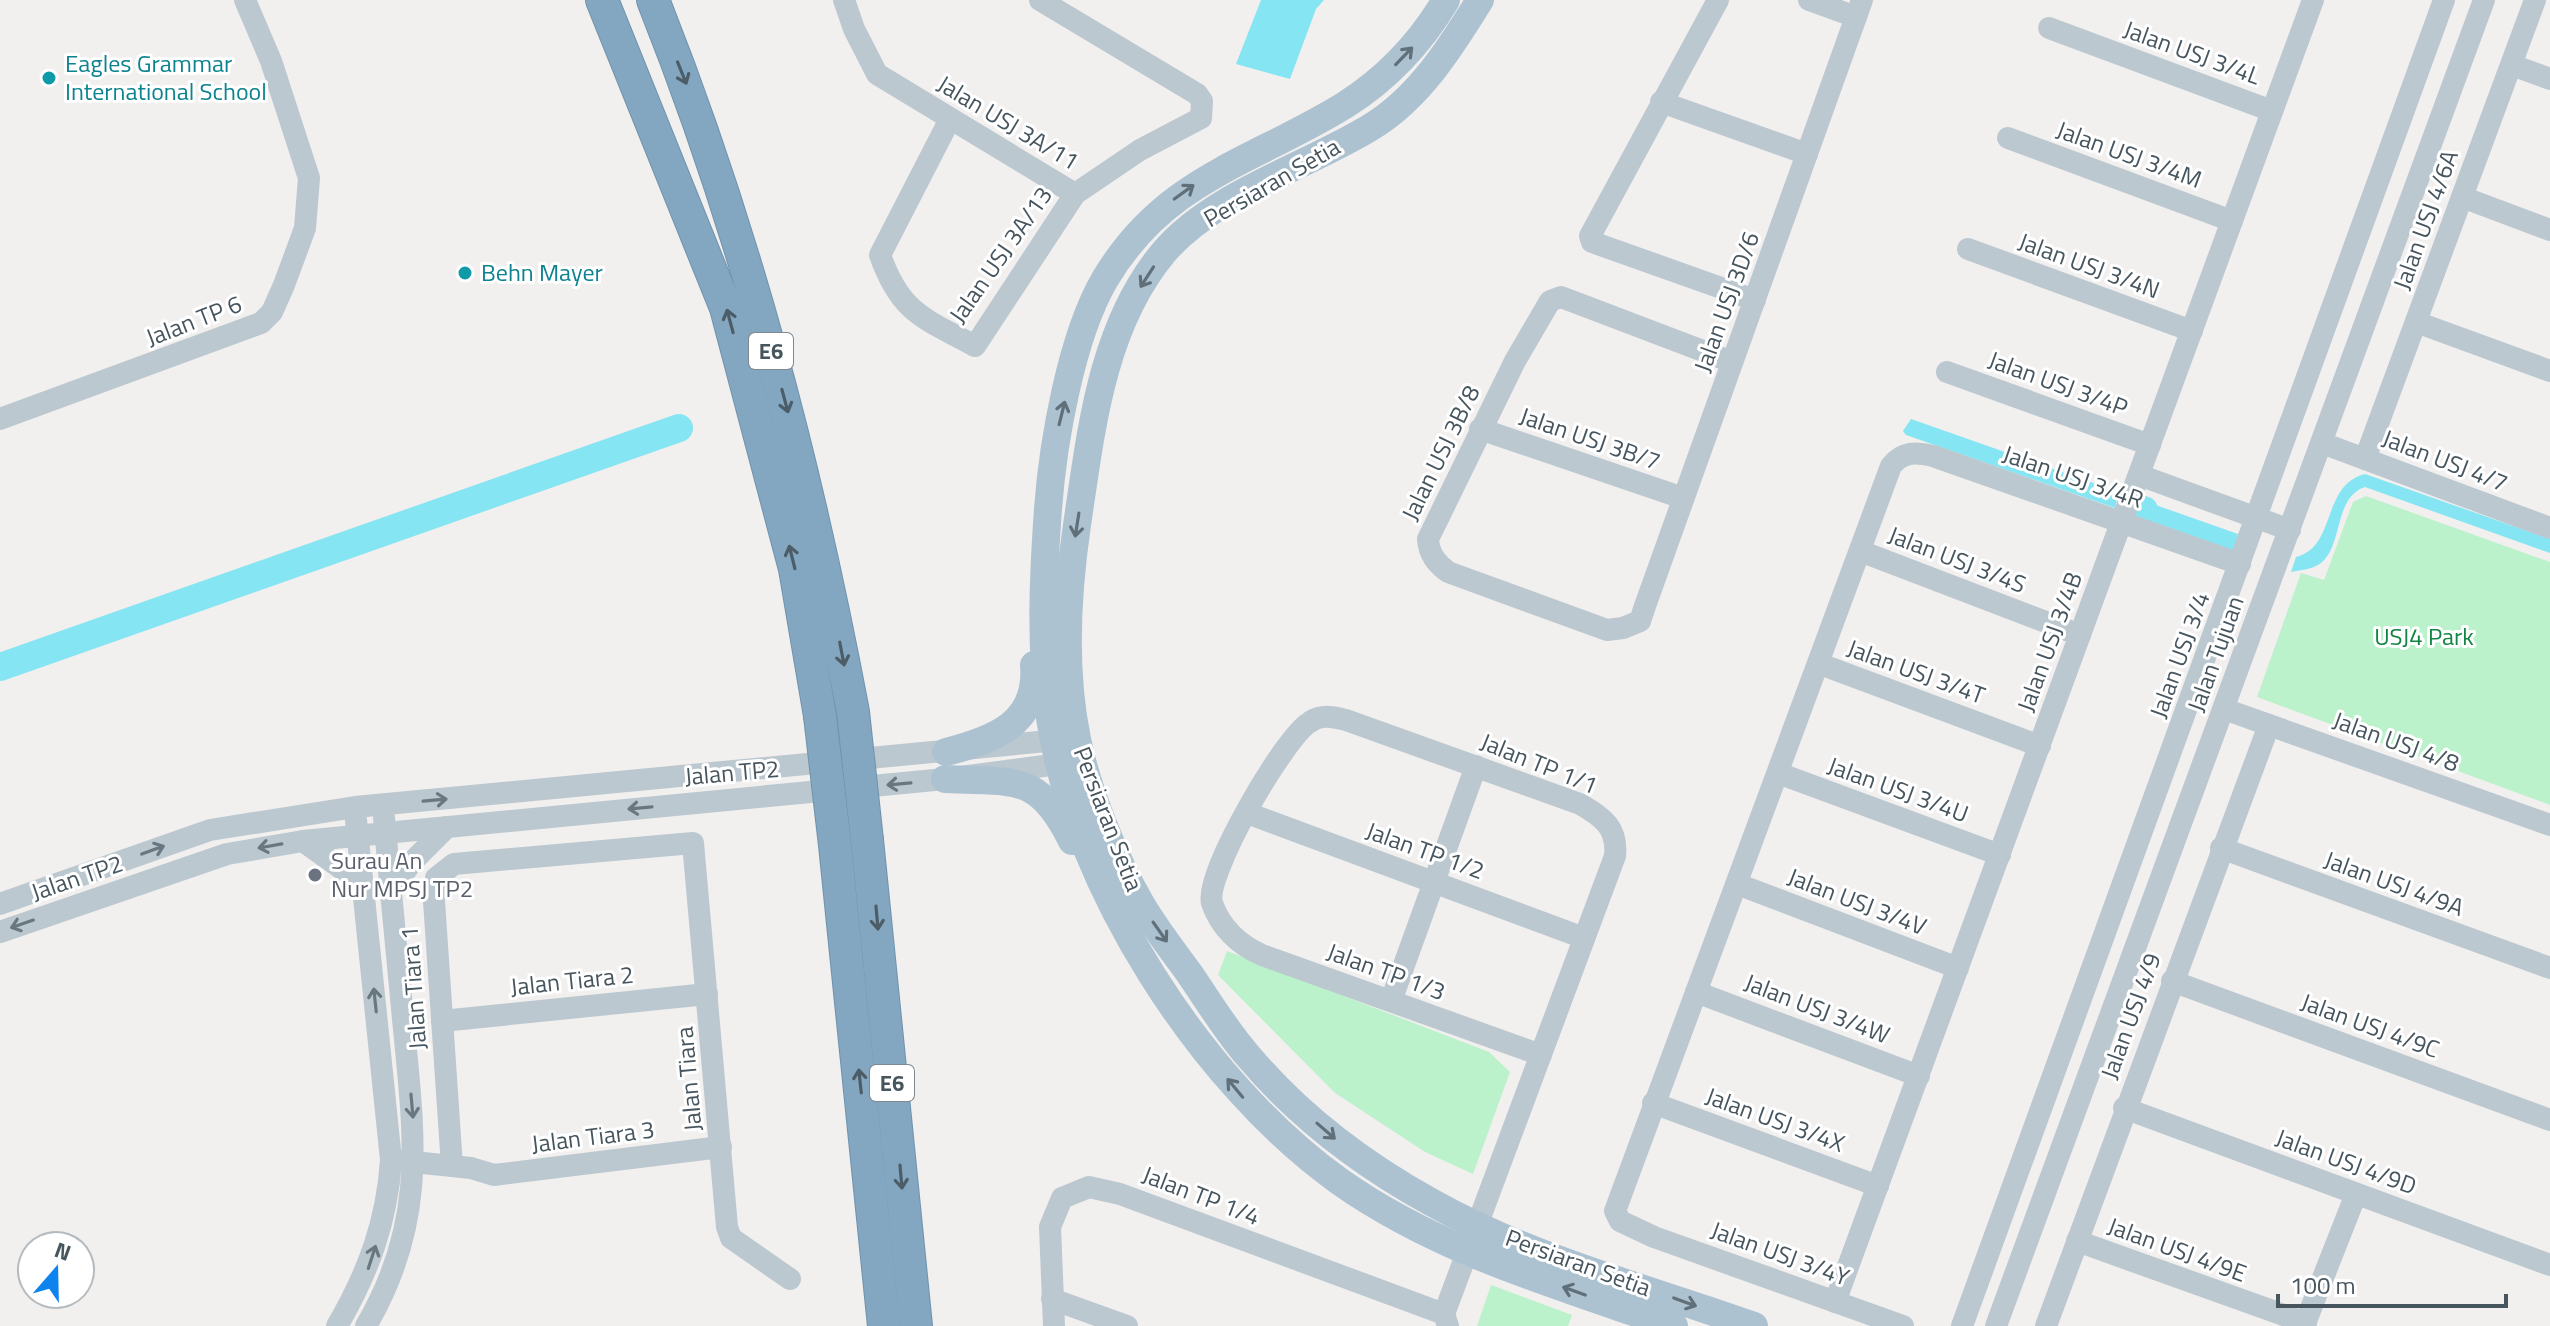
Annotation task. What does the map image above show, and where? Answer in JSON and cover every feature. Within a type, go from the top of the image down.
[{"type":"highway","name":"E6","points":[[602,0],[726,308],[795,569],[820,716],[884,1326]]},
{"type":"highway","name":"E6","points":[[653,0],[688,88],[748,265],[800,456],[853,712],[916,1326]]},
{"type":"main road","name":"Persiaran Setia","points":[[1446,0],[1419,40],[1347,104],[1193,185],[1163,207],[1105,280],[1083,332],[1052,456],[1040,614],[1068,751],[1111,901],[1156,981],[1205,1052],[1249,1104],[1292,1143],[1378,1207],[1754,1326]]},
{"type":"main road","name":"Persiaran Setia","points":[[1480,0],[1443,58],[1375,125],[1210,214],[1165,250],[1137,292],[1112,342],[1088,452],[1071,567],[1068,751],[1141,904],[1250,1059],[1335,1139],[1430,1202],[1472,1238],[1674,1326]]},
{"type":"main road","points":[[945,766],[1007,731],[1026,708],[1035,682],[1032,567],[1038,508],[1052,456]]},
{"type":"main road","points":[[945,766],[1015,782],[1042,794],[1059,815],[1110,919],[1131,953],[1156,981]]},
{"type":"street","name":"Jalan TP 6","points":[[0,419],[261,323],[272,312],[305,228],[309,178],[271,61],[245,0]]},
{"type":"street","name":"Jalan USJ 3A/11","points":[[844,0],[854,29],[877,74],[1075,194],[1140,150],[1201,118],[1202,101],[1197,94],[1080,10]]},
{"type":"street","points":[[1040,0],[1080,10]]},
{"type":"street","points":[[1718,0],[1592,229],[1592,242],[1755,300]]},
{"type":"street","points":[[1809,0],[1859,8]]},
{"type":"street","name":"Jalan USJ 3/4B","points":[[1835,1302],[2312,0]]},
{"type":"street","name":"Jalan USJ 3/4","points":[[1962,1326],[2444,0]]},
{"type":"street","name":"Jalan Tujuan","points":[[1996,1326],[2484,0]]},
{"type":"street","name":"Jalan USJ 4/6A","points":[[2365,459],[2535,0]]},
{"type":"street","name":"Jalan USJ 3D/6","points":[[1640,621],[1859,8]]},
{"type":"street","name":"Jalan USJ 3/4L","points":[[2049,28],[2272,111]]},
{"type":"street","points":[[2512,65],[2550,79]]},
{"type":"street","points":[[1661,102],[1807,154]]},
{"type":"street","name":"Jalan USJ 3A/13","points":[[950,119],[880,255],[890,283],[911,311],[975,346],[1075,194]]},
{"type":"street","name":"Jalan USJ 3/4M","points":[[2008,138],[2232,221]]},
{"type":"street","points":[[2462,197],[2550,230]]},
{"type":"street","name":"Jalan USJ 3/4N","points":[[1968,249],[2192,331]]},
{"type":"street","name":"Jalan USJ 3B/8","points":[[1640,621],[1607,630],[1448,572],[1438,565],[1428,550],[1428,539],[1480,429],[1550,301],[1561,297],[1732,362]]},
{"type":"street","points":[[2416,322],[2550,371]]},
{"type":"street","name":"Jalan USJ 3/4P","points":[[1947,372],[2150,445]]},
{"type":"street","name":"Jalan USJ 3B/7","points":[[1480,429],[1683,498]]},
{"type":"street","name":"Jalan USJ 4/7","points":[[2322,443],[2550,528]]},
{"type":"street","name":"Jalan USJ 3/4R","points":[[1860,551],[1891,466],[1898,457],[1920,453],[2240,564]]},
{"type":"street","points":[[2139,475],[2290,530]]},
{"type":"street","points":[[1653,1103],[1860,551]]},
{"type":"street","name":"Jalan USJ 3/4S","points":[[1860,551],[2080,635]]},
{"type":"street","name":"Jalan USJ 3/4T","points":[[1820,664],[2040,746]]},
{"type":"street","name":"Jalan USJ 4/8","points":[[2224,709],[2550,825]]},
{"type":"street","name":"Jalan TP 1/1","points":[[1223,924],[1212,901],[1215,874],[1286,745],[1297,731],[1318,717],[1346,720],[1580,804],[1610,826],[1616,841],[1615,856],[1472,1238]]},
{"type":"street","name":"Jalan USJ 4/9","points":[[2046,1326],[2124,1108],[2269,725]]},
{"type":"street","name":"Jalan TP2","points":[[0,932],[227,854],[303,841],[447,827],[1068,751]]},
{"type":"street","name":"Jalan TP2","points":[[0,904],[210,830],[355,807],[945,766]]},
{"type":"street","points":[[1391,1001],[1476,766]]},
{"type":"street","name":"Jalan USJ 3/4U","points":[[1778,773],[2000,855]]},
{"type":"street","points":[[366,1326],[387,1291],[401,1250],[415,1152],[383,804]]},
{"type":"street","points":[[337,1326],[364,1279],[379,1235],[388,1203],[390,1151],[355,807]]},
{"type":"street","name":"Jalan TP 1/2","points":[[1247,813],[1584,938]]},
{"type":"street","points":[[391,891],[411,863],[447,827]]},
{"type":"street","points":[[303,841],[363,884]]},
{"type":"street","name":"Jalan Tiara","points":[[693,843],[727,1227],[731,1238],[790,1279]]},
{"type":"street","name":"Jalan Tiara 1","points":[[458,1160],[442,1021],[434,901],[436,878],[454,864],[693,843]]},
{"type":"street","name":"Jalan USJ 4/9A","points":[[2221,848],[2550,968]]},
{"type":"street","name":"Jalan USJ 3/4V","points":[[1737,884],[1958,968]]},
{"type":"street","points":[[0,891],[33,893]]},
{"type":"street","name":"Jalan TP 1/3","points":[[1223,924],[1247,949],[1541,1055]]},
{"type":"street","name":"Jalan USJ 4/9C","points":[[2172,981],[2550,1120]]},
{"type":"street","name":"Jalan USJ 3/4W","points":[[1696,992],[1919,1076]]},
{"type":"street","name":"Jalan Tiara 2","points":[[442,1021],[707,994]]},
{"type":"street","name":"Jalan USJ 3/4X","points":[[1653,1103],[1878,1186]]},
{"type":"street","name":"Jalan USJ 3/4Y","points":[[1653,1103],[1615,1211],[1620,1221],[1640,1231],[1903,1326]]},
{"type":"street","name":"Jalan USJ 4/9D","points":[[2124,1108],[2550,1265]]},
{"type":"street","name":"Jalan Tiara 3","points":[[390,1151],[458,1160],[494,1175],[721,1147]]},
{"type":"street","name":"Jalan TP 1/4","points":[[1054,1326],[1050,1227],[1062,1198],[1089,1187],[1120,1194],[1446,1320],[1472,1238]]},
{"type":"street","points":[[2305,1325],[2356,1194]]},
{"type":"street","name":"Jalan USJ 4/9E","points":[[2077,1241],[2305,1325]]},
{"type":"street","points":[[1052,1299],[1127,1326]]},
{"type":"green space","name":"USJ4 Park","points":[[2366,496],[2550,562],[2550,805],[2257,697],[2301,573],[2324,580],[2353,502]]},
{"type":"green space","points":[[1227,951],[1489,1052],[1510,1072],[1473,1174],[1425,1152],[1335,1093],[1218,975]]},
{"type":"green space","points":[[1491,1285],[1572,1315],[1568,1326],[1477,1326]]},
{"type":"water","points":[[1261,0],[1324,0],[1316,9],[1290,79],[1236,64]]},
{"type":"water","points":[[1911,419],[2119,492],[2115,508],[1906,435],[1903,431]]},
{"type":"water","points":[[2365,474],[2550,539],[2550,553],[2365,487],[2348,500],[2329,554],[2312,568],[2291,572],[2296,557],[2309,551],[2318,541],[2341,490],[2351,480]]},
{"type":"water","points":[[2146,504],[2238,534],[2234,551],[2142,518]]},
{"type":"waterway","points":[[0,667],[679,428]]},
{"type":"waterway","points":[[2140,509],[2144,510]]},
{"type":"place","name":"Eagles Grammar International School","points":[[49,78]]},
{"type":"place","name":"Behn Mayer","points":[[465,273]]},
{"type":"place","name":"Surau An Nur MPSJ TP2","points":[[315,875]]}]
